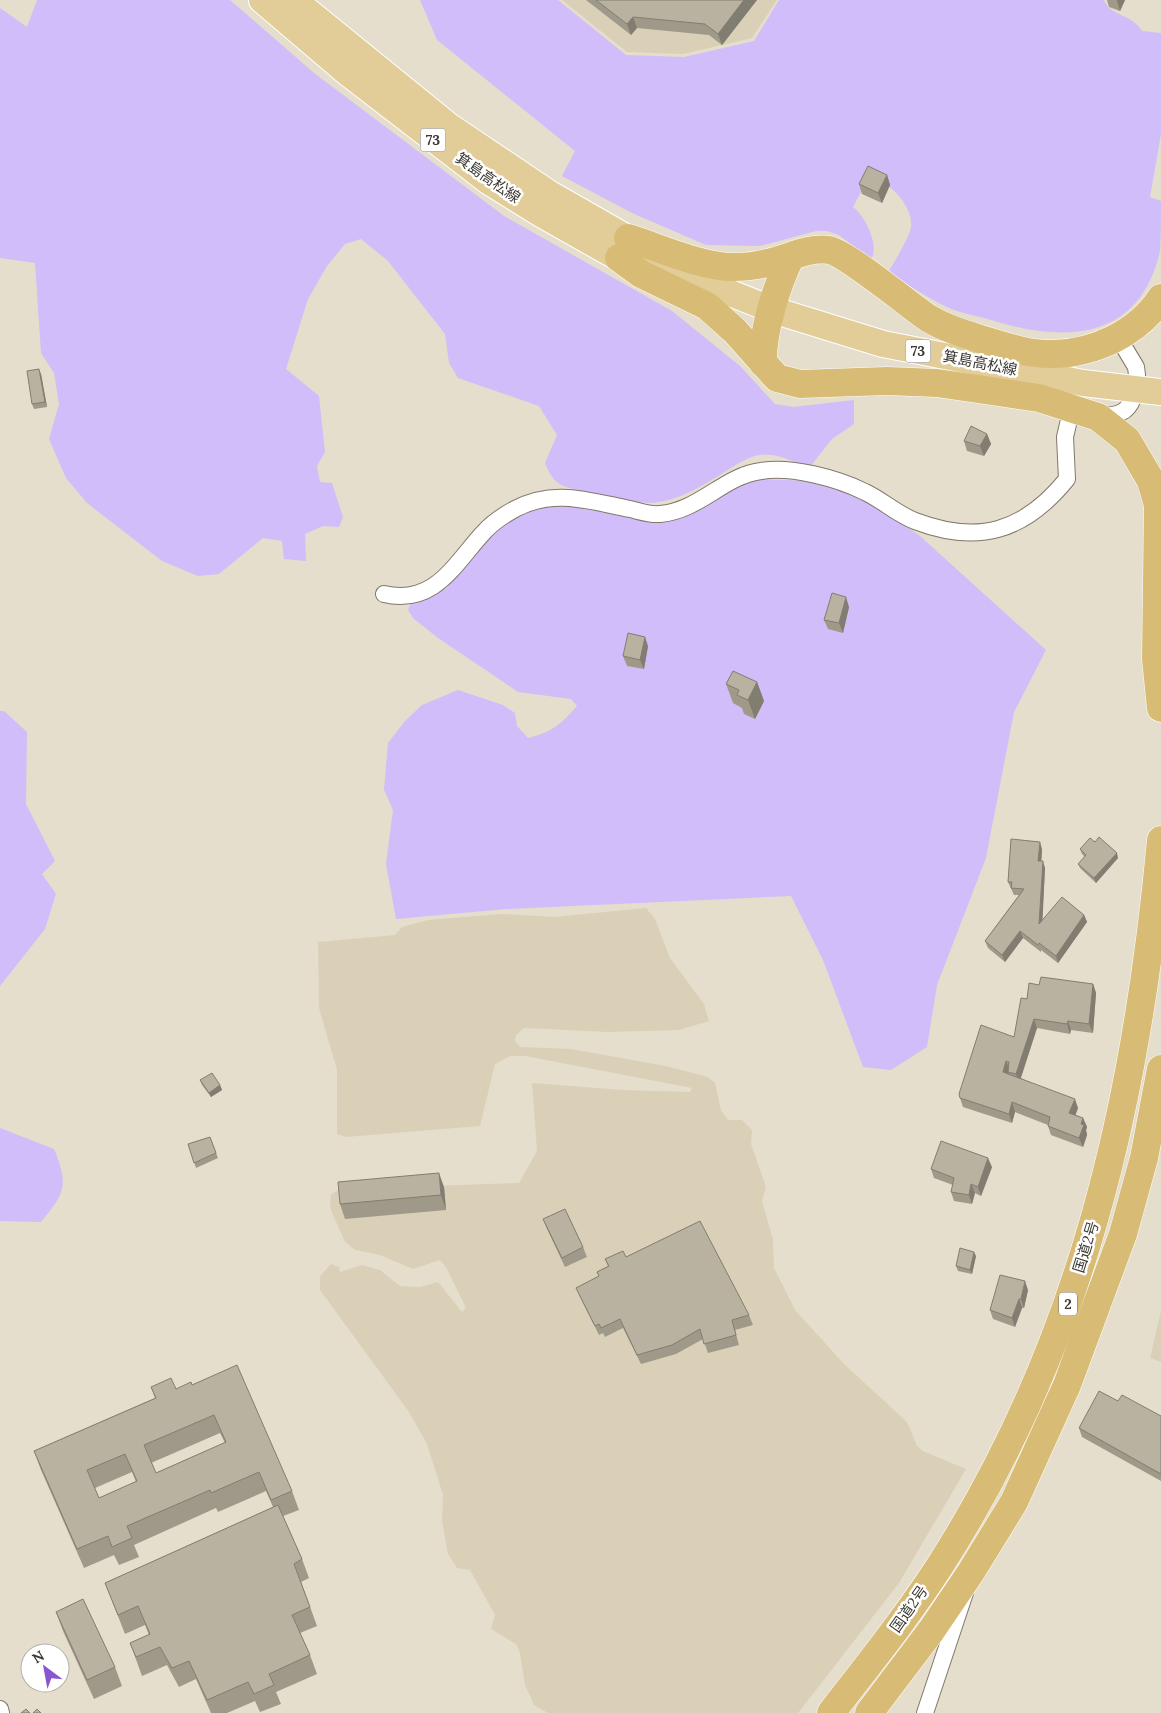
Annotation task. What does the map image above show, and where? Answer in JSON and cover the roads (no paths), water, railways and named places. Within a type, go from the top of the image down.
[{"type":"highway","points":[[623,248],[731,267],[766,264],[812,250],[831,250],[848,259],[931,319],[956,331],[1016,350],[1054,354],[1091,348],[1118,337],[1142,321],[1161,298]]},
{"type":"highway","points":[[623,248],[641,274],[707,306],[778,378],[800,384],[887,381],[936,383],[1040,398],[1098,416],[1127,440],[1151,481],[1158,504],[1156,659],[1161,708]]},
{"type":"highway","points":[[763,363],[763,349],[773,310],[791,256]]},
{"type":"highway","name":"国道2号","points":[[831,1713],[899,1626],[940,1565],[994,1471],[1029,1401],[1062,1321],[1086,1254],[1120,1125],[1137,1032],[1161,840]]},
{"type":"highway","name":"国道2号","points":[[869,1713],[931,1631],[971,1572],[1014,1502],[1067,1385],[1123,1234],[1144,1158],[1161,1069]]},
{"type":"highway","points":[[1123,1234],[1149,1188],[1161,1154]]},
{"type":"main road","name":"箕島高松線","points":[[262,0],[349,74],[488,181],[541,214],[690,278],[773,310],[883,344],[1083,383],[1146,389]]},
{"type":"main road","name":"箕島高松線","points":[[294,0],[449,126],[550,194],[623,248]]},
{"type":"street","points":[[1098,416],[1121,414],[1146,389],[1136,367],[1118,337]]},
{"type":"street","points":[[384,594],[400,598],[437,584],[454,569],[484,530],[526,503],[566,496],[657,515],[679,512],[734,479],[759,471],[784,469],[821,477],[864,491],[913,520],[964,534],[989,532],[1040,508],[1067,479],[1065,436],[1072,407]]},
{"type":"street","points":[[925,1713],[956,1623],[971,1572]]},
{"type":"street","points":[[0,1709],[1,1713]]}]
